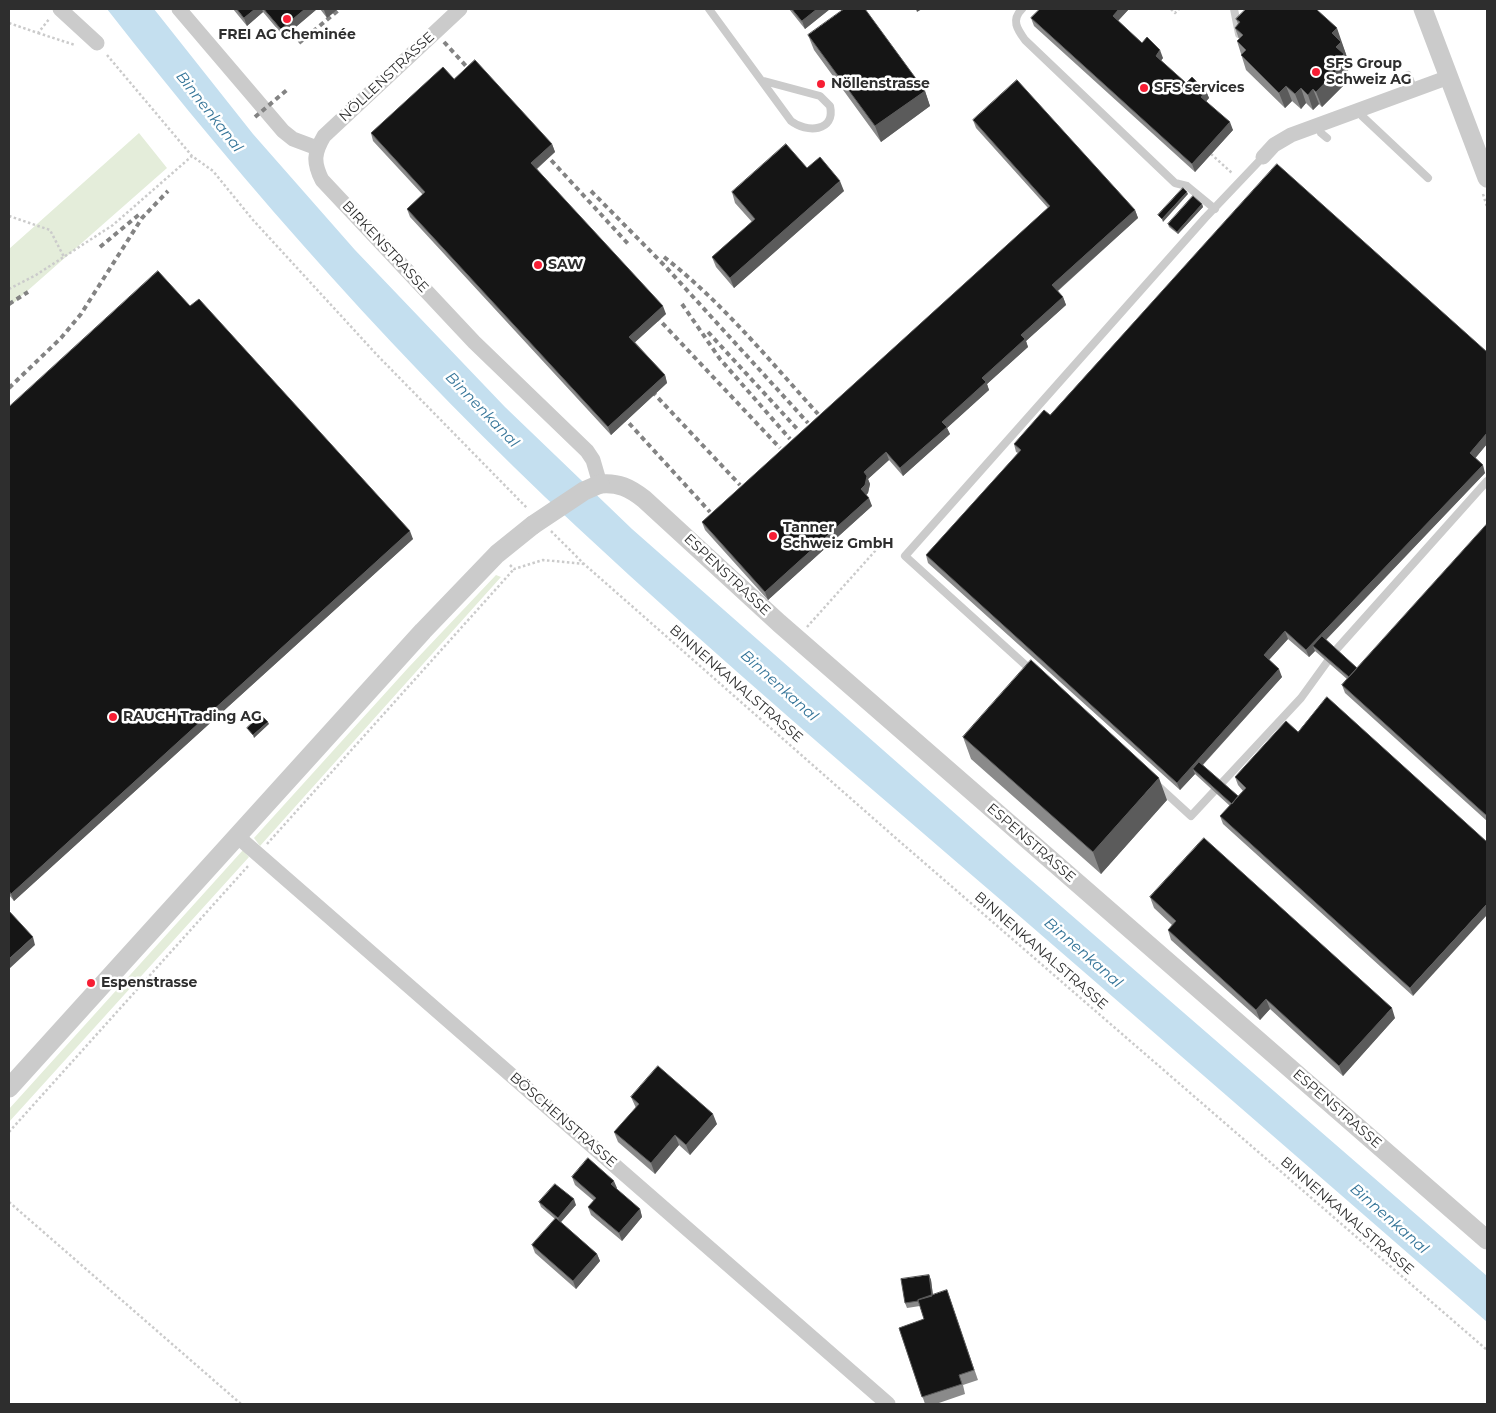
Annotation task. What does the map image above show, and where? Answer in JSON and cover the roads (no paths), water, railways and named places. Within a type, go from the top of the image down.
[{"type":"street","points":[[60,9],[77,23],[97,47]]},
{"type":"street","points":[[179,9],[283,131],[293,140],[317,148]]},
{"type":"street","name":"NÖLLENSTRASSE","points":[[317,148],[324,136],[460,9]]},
{"type":"street","points":[[1423,9],[1487,178]]},
{"type":"street","points":[[1263,156],[1274,145],[1291,135],[1359,110],[1411,82],[1449,77]]},
{"type":"street","name":"BIRKENSTRASSE","points":[[317,148],[316,166],[322,180],[474,342],[578,442],[609,484]]},
{"type":"street","points":[[9,1088],[423,631],[497,554],[537,522],[584,491],[609,484]]},
{"type":"street","name":"ESPENSTRASSE","points":[[609,484],[630,488],[644,499],[797,639],[1487,1240]]},
{"type":"street","name":"BÖSCHENSTRASSE","points":[[237,836],[888,1404]]},
{"type":"lane","points":[[709,9],[764,81],[787,116],[803,128],[819,129],[829,120],[831,110],[824,99],[764,81]]},
{"type":"lane","points":[[1022,9],[1016,15],[1015,22],[1025,40],[1176,183],[1187,186],[1215,209]]},
{"type":"lane","points":[[1237,12],[1239,36]]},
{"type":"lane","points":[[1359,110],[1362,116],[1428,178]]},
{"type":"lane","points":[[1318,125],[1321,133],[1327,138]]},
{"type":"lane","points":[[1037,676],[905,556],[1205,218],[1263,156]]},
{"type":"lane","points":[[1147,776],[1192,816],[1301,698],[1335,651],[1487,482]]},
{"type":"water","name":"Binnenkanal","points":[[107,9],[154,9],[253,134],[355,250],[505,407],[632,529],[1017,868],[1487,1276],[1487,1322],[791,719],[577,527],[452,405],[332,277],[217,145]]},
{"type":"railway","points":[[299,43],[340,9]]},
{"type":"railway","points":[[444,42],[477,78]]},
{"type":"railway","points":[[255,117],[288,89]]},
{"type":"railway","points":[[539,147],[630,246]]},
{"type":"railway","points":[[9,388],[61,338],[81,314],[142,218],[168,191]]},
{"type":"railway","points":[[591,191],[665,266],[808,423]]},
{"type":"railway","points":[[100,247],[141,213]]},
{"type":"railway","points":[[664,257],[725,312],[818,414]]},
{"type":"railway","points":[[9,304],[28,292]]},
{"type":"railway","points":[[682,304],[720,359],[790,439]]},
{"type":"railway","points":[[650,310],[780,448]]},
{"type":"railway","points":[[708,332],[799,431]]},
{"type":"railway","points":[[646,385],[740,485]]},
{"type":"railway","points":[[617,410],[710,512]]},
{"type":"place","name":"FREI AG Cheminée","points":[[287,19]]},
{"type":"place","name":"SFS Group Schweiz AG","points":[[1316,72]]},
{"type":"place","name":"Nöllenstrasse","points":[[821,84]]},
{"type":"place","name":"SFS services","points":[[1144,88]]},
{"type":"place","name":"SAW","points":[[538,265]]},
{"type":"place","name":"Tanner Schweiz GmbH","points":[[773,536]]},
{"type":"place","name":"RAUCH Trading AG","points":[[113,717]]},
{"type":"place","name":"Espenstrasse","points":[[91,983]]}]
